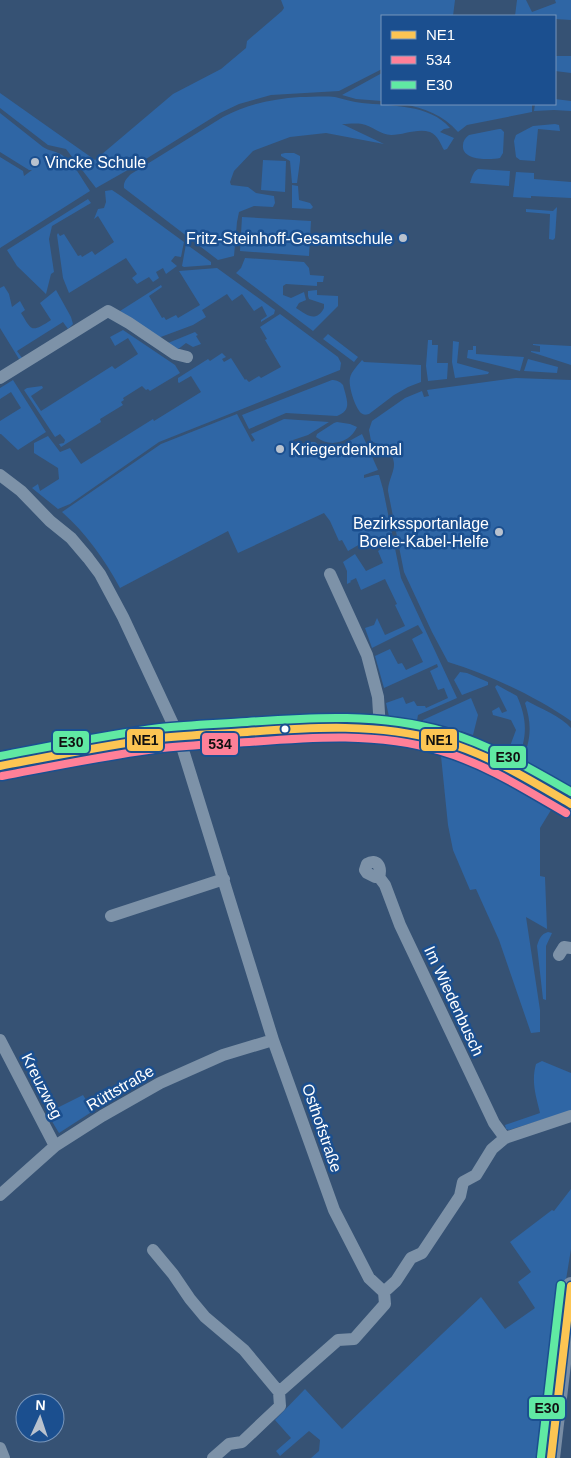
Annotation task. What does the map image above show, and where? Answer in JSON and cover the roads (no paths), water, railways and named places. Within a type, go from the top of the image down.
[{"type":"street","points":[[0,378],[108,311],[175,354],[187,357]]},
{"type":"street","name":"Osthofstraße","points":[[0,475],[21,491],[50,521],[71,538],[100,574],[123,617],[179,737],[273,1040],[334,1210],[369,1278],[384,1292]]},
{"type":"street","points":[[330,574],[367,655],[378,697],[380,729]]},
{"type":"street","points":[[0,766],[150,740],[179,737],[308,727],[380,729],[416,734],[470,751],[571,804]]},
{"type":"street","name":"Im Wiedenbusch","points":[[379,876],[385,885],[397,918],[494,1123],[505,1138]]},
{"type":"street","points":[[111,916],[224,879]]},
{"type":"street","points":[[559,955],[564,947],[571,948]]},
{"type":"street","name":"Kreuzweg","points":[[0,1040],[55,1146]]},
{"type":"street","name":"Rüttstraße","points":[[0,1195],[55,1146],[102,1116],[160,1083],[224,1055],[273,1040]]},
{"type":"street","points":[[279,1392],[338,1340],[354,1339],[385,1304],[384,1292],[396,1281],[411,1258],[422,1253],[460,1196],[463,1182],[476,1175],[492,1148],[505,1138],[571,1116]]},
{"type":"street","points":[[152,1250],[173,1274],[205,1317],[244,1350],[279,1392],[280,1406],[242,1442],[228,1444],[213,1458]]},
{"type":"street","points":[[551,1458],[571,1286]]},
{"type":"street","points":[[0,1448],[4,1458]]},
{"type":"place","name":"Vincke Schule","points":[[35,162]]},
{"type":"place","name":"Fritz-Steinhoff-Gesamtschule","points":[[403,238]]},
{"type":"place","name":"Kriegerdenkmal","points":[[280,449]]},
{"type":"place","name":"Bezirkssportanlage Boele-Kabel-Helfe","points":[[499,532]]}]
